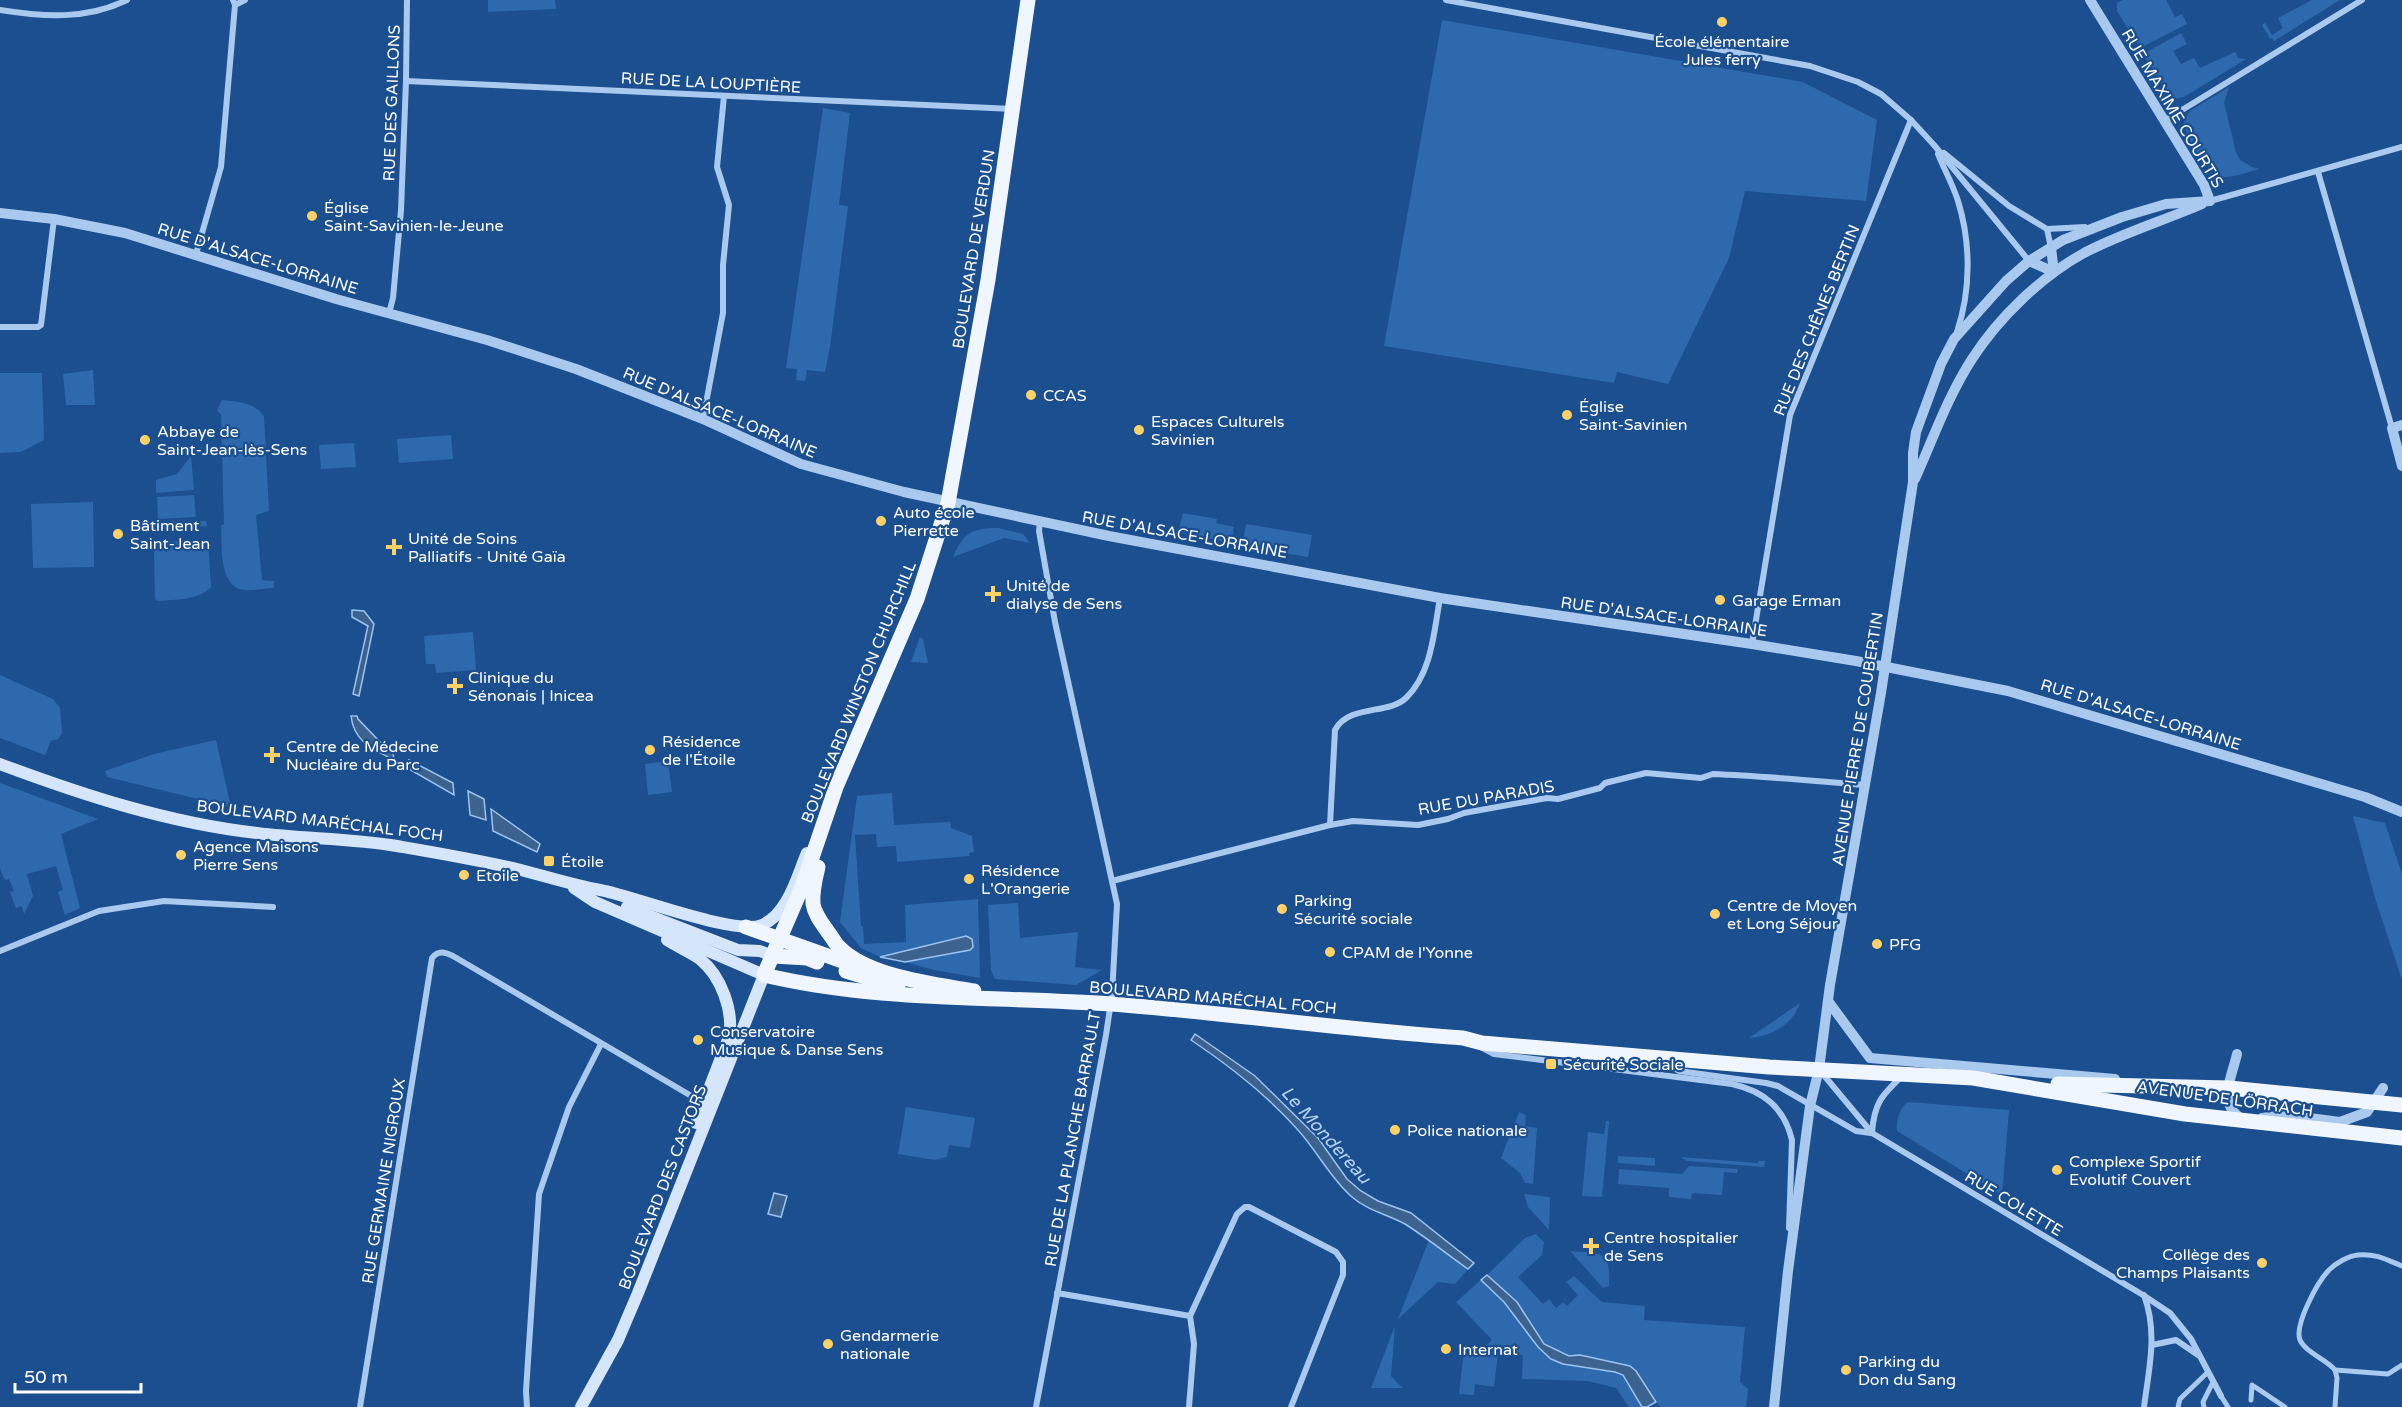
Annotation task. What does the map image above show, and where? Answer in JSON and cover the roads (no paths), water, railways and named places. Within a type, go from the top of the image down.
[{"type":"main road","name":"BOULEVARD DE VERDUN","points":[[948,502],[988,280],[1028,0]]},
{"type":"main road","name":"BOULEVARD WINSTON CHURCHILL","points":[[780,939],[799,894],[836,788],[917,600],[948,502]]},
{"type":"main road","name":"BOULEVARD MARÉCHAL FOCH","points":[[0,764],[98,798],[161,815],[257,833],[394,845],[522,871],[707,920],[746,927],[831,958],[959,998]]},
{"type":"main road","points":[[746,927],[762,925],[780,910],[790,894],[836,788]]},
{"type":"main road","points":[[836,788],[814,886],[813,905],[818,918],[840,947],[860,962],[904,978],[1039,1001]]},
{"type":"main road","points":[[567,884],[738,950],[760,951],[773,956]]},
{"type":"main road","name":"BOULEVARD MARÉCHAL FOCH","points":[[567,884],[596,902],[764,975],[800,984],[959,998],[1110,1004],[1463,1038],[1482,1043],[1818,1069]]},
{"type":"main road","points":[[622,914],[700,960],[714,973],[718,981],[732,1023],[707,1105]]},
{"type":"main road","points":[[764,975],[780,939]]},
{"type":"main road","name":"BOULEVARD MARÉCHAL FOCH","points":[[773,956],[807,958],[923,995]]},
{"type":"main road","name":"BOULEVARD DES CASTORS","points":[[581,1407],[618,1340],[647,1273],[707,1105],[764,975]]},
{"type":"main road","name":"AVENUE DE LÖRRACH","points":[[1818,1069],[1905,1073],[2009,1083],[2229,1088],[2402,1105]]},
{"type":"main road","name":"AVENUE DE LÖRRACH","points":[[2009,1083],[2185,1114],[2402,1138]]},
{"type":"street","points":[[0,10],[57,16],[101,10],[127,0]]},
{"type":"street","points":[[196,254],[221,167],[234,2],[245,0]]},
{"type":"street","name":"RUE DES GAILLONS","points":[[389,313],[393,298],[401,210],[407,0]]},
{"type":"street","points":[[1446,0],[1810,66],[1858,81],[1881,94],[1911,120],[2029,261],[2054,272]]},
{"type":"street","name":"RUE MAXIME COURTIS","points":[[2090,0],[2204,185],[2210,201]]},
{"type":"street","points":[[2164,121],[2362,0]]},
{"type":"street","name":"RUE DE LA LOUPTIÈRE","points":[[406,81],[1014,109]]},
{"type":"street","points":[[703,419],[723,313],[723,265],[729,205],[717,166],[724,96]]},
{"type":"street","name":"RUE DES CHÊNES BERTIN","points":[[1752,644],[1790,415],[1911,120]]},
{"type":"street","points":[[1934,145],[2009,206],[2047,230],[2076,229],[2122,217]]},
{"type":"street","points":[[1934,145],[1958,201],[1965,235],[1968,280],[1964,310],[1954,339]]},
{"type":"street","points":[[2210,201],[2402,147]]},
{"type":"street","points":[[2318,172],[2397,427],[2402,466]]},
{"type":"street","name":"AVENUE PIERRE DE COUBERTIN","points":[[1774,1407],[1788,1270],[1810,1106],[1885,667],[1913,482],[1916,432],[1928,396],[1954,339],[2006,281],[2029,261],[2063,240],[2122,217],[2166,204],[2210,201]]},
{"type":"street","name":"AVENUE PIERRE DE COUBERTIN","points":[[1913,482],[1947,406],[1972,359],[1987,338],[2020,302],[2054,272],[2085,252],[2210,201]]},
{"type":"street","name":"RUE D'ALSACE-LORRAINE","points":[[0,213],[54,219],[125,233],[389,313],[487,340],[576,369],[703,419],[817,469],[948,502],[1040,522],[1440,597],[1752,644],[2008,691],[2402,807]]},
{"type":"street","points":[[0,327],[41,326],[54,219]]},
{"type":"street","points":[[2047,230],[2054,272]]},
{"type":"street","name":"RUE DE LA PLANCHE BARRAULT","points":[[1036,1407],[1110,1004],[1117,904],[1055,622],[1039,531],[1040,522]]},
{"type":"street","points":[[1330,825],[1335,730],[1346,718],[1399,702],[1408,695],[1429,659],[1440,597]]},
{"type":"street","name":"RUE DU PARADIS","points":[[1112,881],[1330,825],[1353,821],[1418,825],[1464,813],[1547,798],[1558,799],[1600,788],[1605,783],[1646,773],[1701,778],[1713,774],[1802,778],[1823,783],[1865,785]]},
{"type":"street","name":"RUE D'ALSACE-LORRAINE","points":[[2387,804],[2402,812]]},
{"type":"street","points":[[0,951],[99,911],[164,902],[273,907]]},
{"type":"street","name":"RUE GERMAINE NIGROUX","points":[[360,1407],[432,958],[442,952],[453,956],[601,1044]]},
{"type":"street","points":[[1828,1001],[1870,1058],[2229,1088]]},
{"type":"street","name":"BOULEVARD MARÉCHAL FOCH","points":[[1463,1038],[1494,1054],[1732,1084],[1752,1089],[1767,1098],[1777,1109]]},
{"type":"street","points":[[527,1407],[526,1391],[539,1194],[571,1104],[601,1044],[707,1105]]},
{"type":"street","points":[[2237,1054],[2229,1088],[2229,1105],[2244,1119],[2286,1115],[2340,1122],[2367,1112],[2383,1088]]},
{"type":"street","name":"BOULEVARD MARÉCHAL FOCH","points":[[1654,1058],[1680,1071],[1766,1083],[1783,1088],[1810,1106]]},
{"type":"street","name":"RUE COLETTE","points":[[1818,1069],[1872,1133],[2170,1313],[2191,1339],[2221,1396]]},
{"type":"street","points":[[1872,1133],[1873,1115],[1880,1097],[1905,1073]]},
{"type":"street","name":"RUE COLETTE","points":[[1810,1106],[1856,1131],[1872,1133]]},
{"type":"street","name":"AVENUE PIERRE DE COUBERTIN","points":[[1777,1109],[1790,1131],[1792,1140],[1788,1270]]},
{"type":"street","points":[[1189,1407],[1194,1355],[1190,1316],[1237,1214],[1245,1207],[1336,1252],[1343,1262],[1344,1275],[1291,1407]]},
{"type":"street","points":[[2402,1266],[2386,1258],[2356,1255],[2330,1268],[2321,1279],[2305,1311],[2298,1333],[2303,1346],[2335,1370],[2388,1374],[2402,1365]]},
{"type":"street","points":[[1057,1293],[1190,1316]]},
{"type":"street","points":[[2143,1295],[2152,1324],[2152,1345],[2144,1407]]},
{"type":"street","points":[[2152,1345],[2176,1340],[2199,1355]]},
{"type":"street","points":[[2335,1370],[2337,1378],[2335,1407]]},
{"type":"street","points":[[2178,1407],[2180,1399],[2208,1372]]},
{"type":"street","points":[[2204,1407],[2203,1402],[2213,1382]]},
{"type":"street","points":[[2251,1400],[2252,1385],[2285,1407]]},
{"type":"street","points":[[2221,1396],[2228,1407]]},
{"type":"place","name":"École élémentaire Jules ferry","points":[[1722,22]]},
{"type":"place","name":"Église Saint-Savinien-le-Jeune","points":[[312,216]]},
{"type":"place","name":"CCAS","points":[[1031,395]]},
{"type":"place","name":"Église Saint-Savinien","points":[[1567,415]]},
{"type":"place","name":"Espaces Culturels Savinien","points":[[1139,430]]},
{"type":"place","name":"Abbaye de Saint-Jean-lès-Sens","points":[[145,440]]},
{"type":"place","name":"Auto école Pierrette","points":[[881,521]]},
{"type":"place","name":"Bâtiment Saint-Jean","points":[[118,534]]},
{"type":"place","name":"Unité de Soins Palliatifs - Unité Gaïa","points":[[394,547]]},
{"type":"place","name":"Unité de dialyse de Sens","points":[[993,594]]},
{"type":"place","name":"Garage Erman","points":[[1720,600]]},
{"type":"place","name":"Clinique du Sénonais | Inicea","points":[[455,686]]},
{"type":"place","name":"Résidence de l'Étoile","points":[[650,750]]},
{"type":"place","name":"Centre de Médecine Nucléaire du Parc","points":[[272,755]]},
{"type":"place","name":"Agence Maisons Pierre Sens","points":[[181,855]]},
{"type":"place","name":"Étoile","points":[[549,861]]},
{"type":"place","name":"Etoile","points":[[464,875]]},
{"type":"place","name":"Résidence L'Orangerie","points":[[969,879]]},
{"type":"place","name":"Parking Sécurité sociale","points":[[1282,909]]},
{"type":"place","name":"Centre de Moyen et Long Séjour","points":[[1715,914]]},
{"type":"place","name":"PFG","points":[[1877,944]]},
{"type":"place","name":"CPAM de l'Yonne","points":[[1330,952]]},
{"type":"place","name":"Conservatoire Musique & Danse Sens","points":[[698,1040]]},
{"type":"place","name":"Sécurité Sociale","points":[[1551,1064]]},
{"type":"place","name":"Police nationale","points":[[1395,1130]]},
{"type":"place","name":"Complexe Sportif Evolutif Couvert","points":[[2057,1170]]},
{"type":"place","name":"Centre hospitalier de Sens","points":[[1591,1246]]},
{"type":"place","name":"Collège des Champs Plaisants","points":[[2262,1263]]},
{"type":"place","name":"Gendarmerie nationale","points":[[828,1344]]},
{"type":"place","name":"Internat","points":[[1446,1349]]},
{"type":"place","name":"Parking du Don du Sang","points":[[1846,1370]]},
{"type":"water label","name":"Le Mondereau","points":[[1326,1135]]}]
